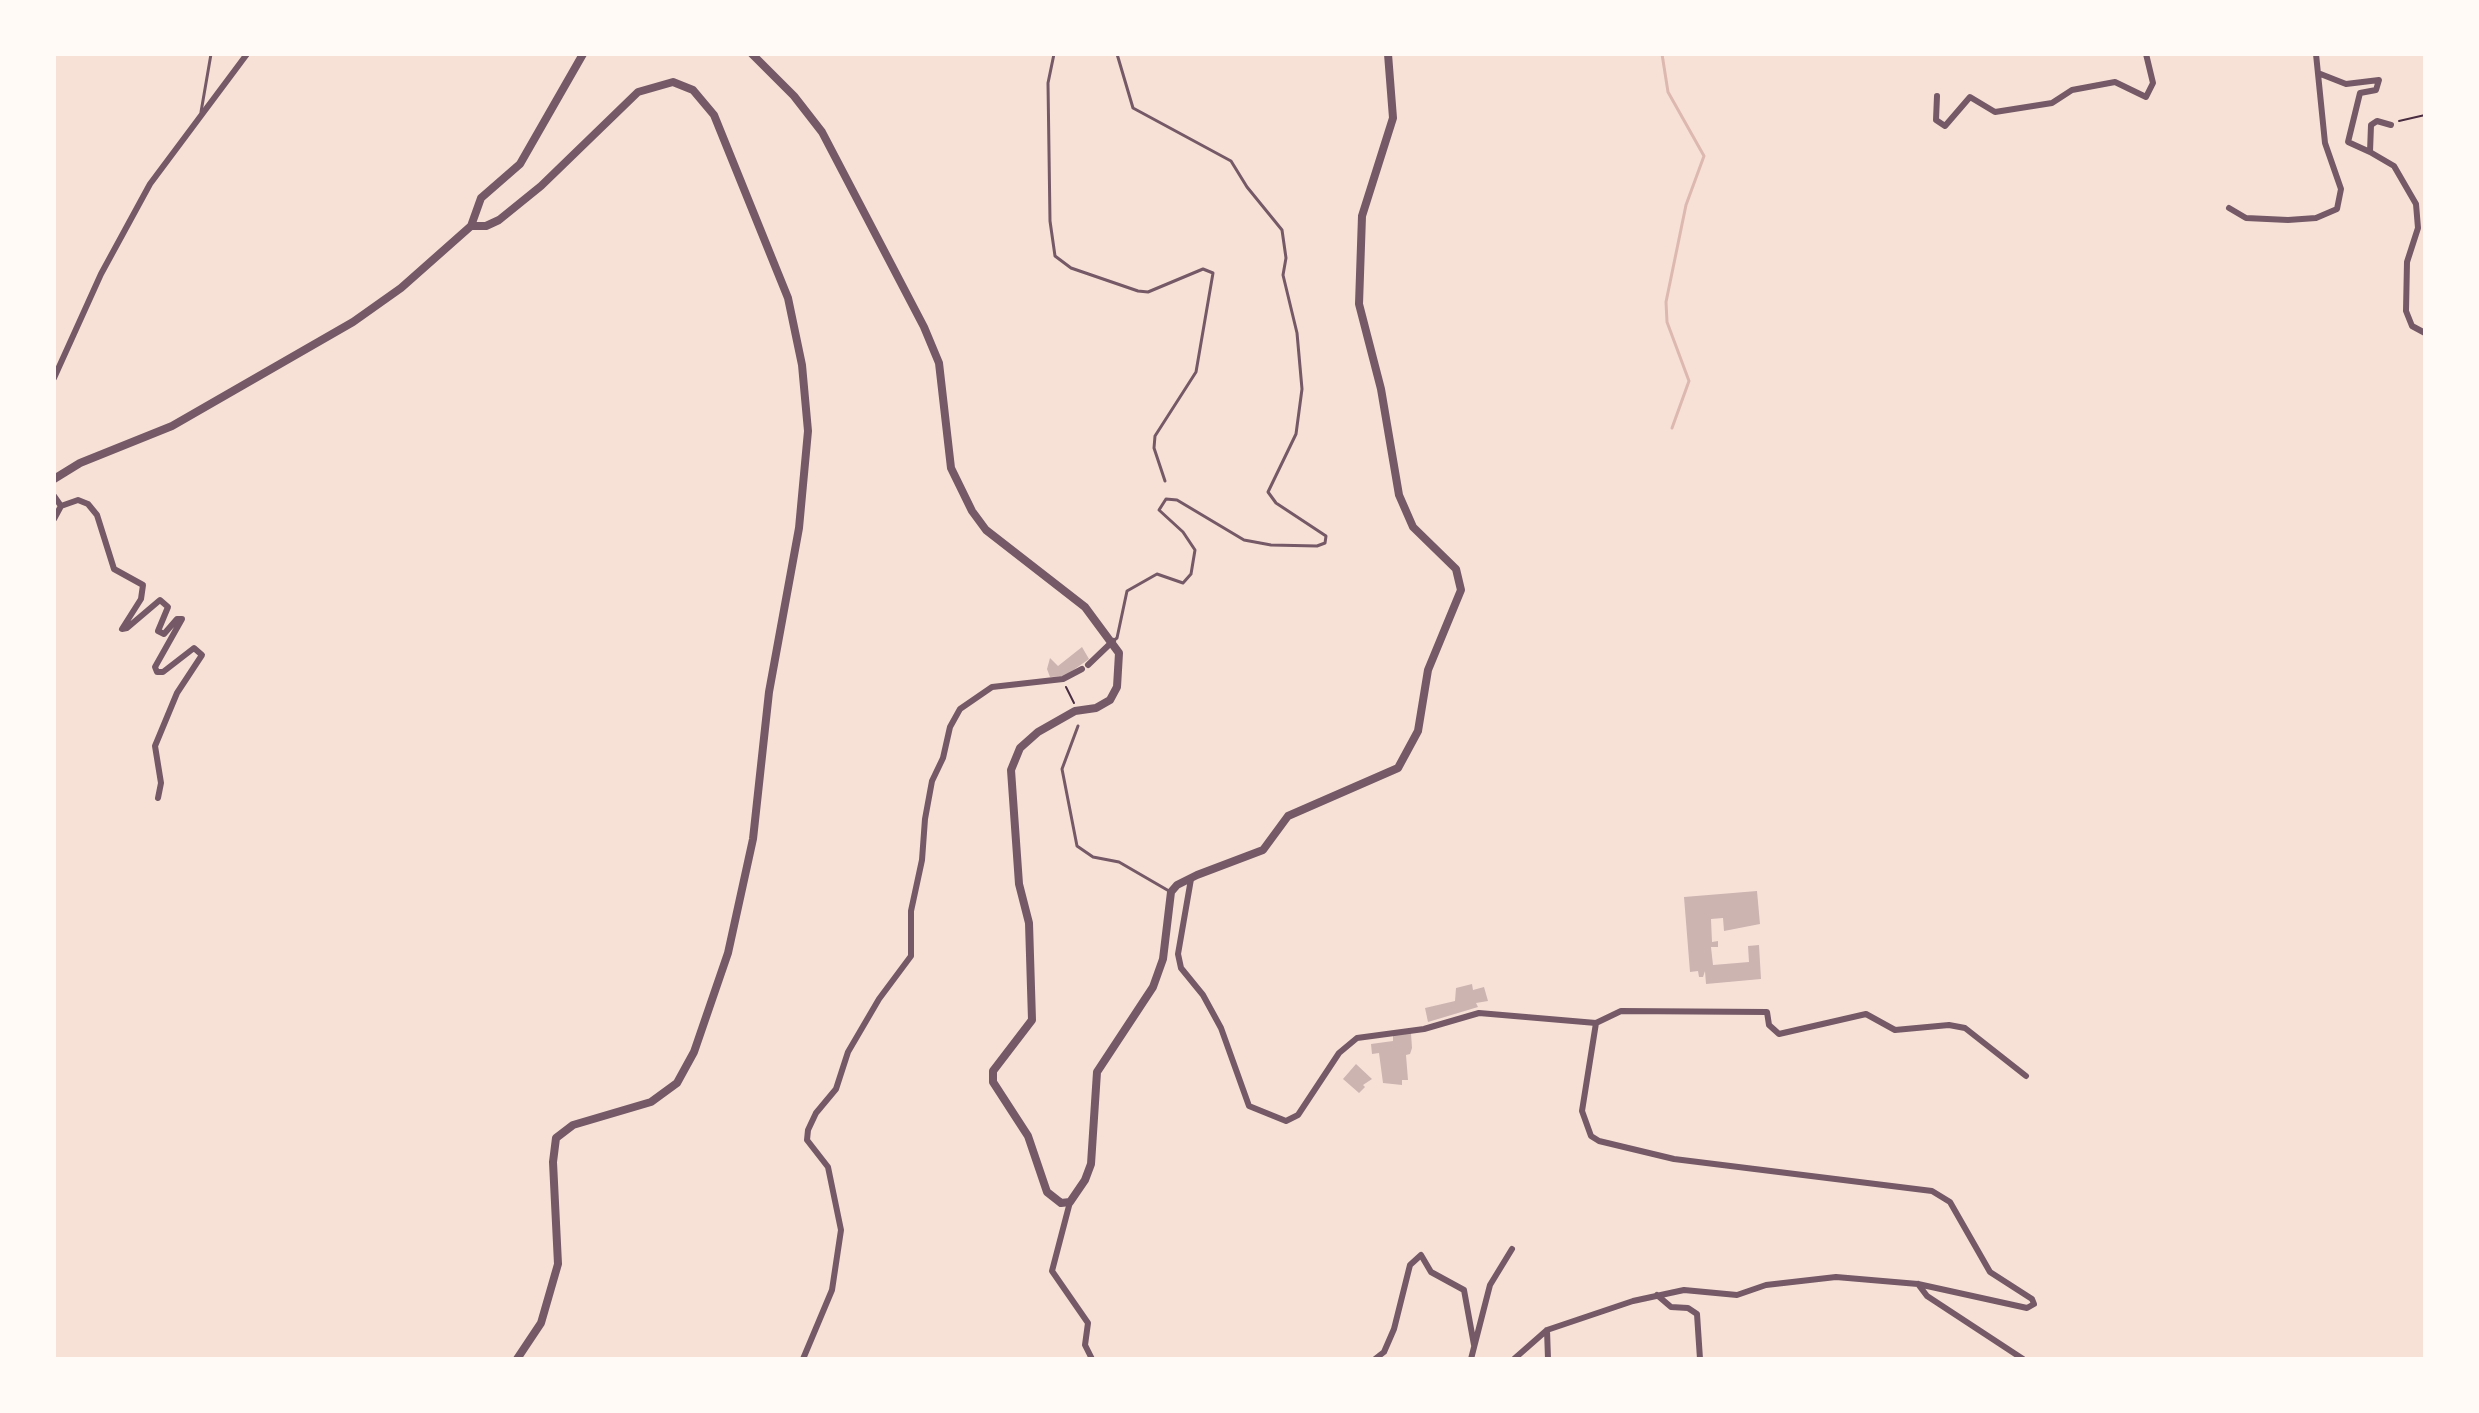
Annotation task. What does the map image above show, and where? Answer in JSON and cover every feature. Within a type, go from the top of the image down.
[{"type":"street","points":[[54,378],[101,274],[150,184],[247,54]]},
{"type":"street","points":[[54,479],[80,463],[172,426],[353,322],[401,288],[471,226],[481,198],[520,164],[583,54]]},
{"type":"street","points":[[752,54],[794,96],[822,132],[924,327],[939,363],[951,468],[972,511],[986,530],[1085,607],[1119,653],[1118,679],[1110,700],[1096,708],[1075,711],[1038,732],[1020,748],[1011,770],[1019,884],[1029,923],[1032,1020],[993,1071],[993,1082],[1028,1136],[1047,1192],[1061,1203],[1070,1202]]},
{"type":"street","points":[[1092,1359],[1085,1345],[1088,1323],[1052,1271],[1070,1202],[1085,1180],[1091,1164],[1097,1072],[1153,987],[1163,959],[1171,892],[1191,879],[1263,850],[1288,816],[1398,768],[1418,731],[1428,670],[1461,590],[1456,569],[1413,527],[1399,495],[1381,389],[1359,304],[1362,216],[1393,118],[1388,54]]},
{"type":"street","points":[[1937,96],[1936,120],[1945,126],[1970,97],[1995,112],[2052,103],[2072,90],[2110,82],[2146,97],[2153,83],[2146,54]]},
{"type":"street","points":[[2229,208],[2246,218],[2288,220],[2316,218],[2337,209],[2341,189],[2325,143],[2316,54]]},
{"type":"street","points":[[2318,73],[2346,84],[2379,80],[2376,90],[2360,93],[2350,122],[2348,142],[2394,166],[2416,204],[2418,228],[2407,262],[2406,311],[2412,326],[2425,333]]},
{"type":"street","points":[[471,226],[486,226],[499,220],[541,186],[638,92],[673,82],[693,90],[714,115],[788,298],[802,365],[808,431],[799,528],[769,692],[753,839],[728,953],[694,1052],[677,1083],[651,1102],[573,1125],[556,1138],[553,1162],[558,1264],[541,1323],[517,1359]]},
{"type":"street","points":[[2370,152],[2371,125],[2377,121],[2391,125]]},
{"type":"street","points":[[54,496],[61,506]]},
{"type":"street","points":[[54,519],[61,506],[78,500],[88,504],[97,515],[114,569],[143,585],[138,607],[122,629],[160,600],[168,607],[158,631],[164,634],[177,619],[183,621],[162,652],[155,667],[157,672],[163,672],[194,648],[202,655],[177,693],[155,746],[161,783],[158,798]]},
{"type":"street","points":[[803,1359],[832,1290],[841,1230],[828,1167],[807,1140],[808,1130],[816,1113],[836,1089],[848,1052],[869,1022],[879,999],[911,956],[911,911],[925,819],[932,781],[943,758],[950,727],[960,709],[992,687],[1063,679],[1085,667],[1113,641]]},
{"type":"street","points":[[1191,879],[1178,954],[1181,968],[1203,995],[1221,1028],[1249,1106],[1269,1117],[1286,1121],[1298,1115],[1339,1053],[1357,1038],[1424,1029],[1479,1013],[1596,1023],[1621,1011],[1767,1012],[1769,1025],[1779,1034],[1866,1014],[1895,1030],[1949,1025],[1965,1028],[2026,1076]]},
{"type":"street","points":[[1514,1359],[1547,1330],[1657,1295],[1684,1290],[1737,1295],[1766,1285],[1836,1277],[1918,1284],[2027,1308],[2034,1304],[2032,1299],[1990,1272],[1950,1202],[1932,1191],[1674,1159],[1599,1141],[1591,1136],[1582,1111],[1596,1023]]},
{"type":"street","points":[[1471,1359],[1490,1285],[1512,1249]]},
{"type":"street","points":[[1375,1359],[1384,1352],[1394,1329],[1410,1265],[1415,1257],[1421,1255],[1431,1272],[1464,1290],[1474,1345]]},
{"type":"street","points":[[1918,1284],[1927,1296],[2023,1359]]},
{"type":"street","points":[[1657,1295],[1671,1307],[1688,1308],[1697,1314],[1700,1359]]},
{"type":"street","points":[[1547,1330],[1548,1359]]},
{"type":"lane","points":[[201,112],[211,54]]},
{"type":"lane","points":[[1054,54],[1048,83],[1050,221],[1055,256],[1071,268],[1138,291],[1148,292],[1203,269],[1213,273],[1196,372],[1155,436],[1154,448],[1165,481]]},
{"type":"lane","points":[[1113,641],[1117,638],[1127,591],[1157,574],[1183,583],[1191,574],[1195,550],[1183,532],[1159,510],[1166,499],[1177,500],[1244,540],[1271,545],[1317,546],[1325,543],[1326,536],[1276,503],[1268,492],[1296,434],[1302,389],[1293,310],[1283,275],[1286,258],[1282,230],[1247,187],[1231,161],[1133,108],[1117,54]]},
{"type":"lane","points":[[1078,726],[1062,769],[1077,846],[1093,857],[1119,862],[1171,892]]},
{"type":"path","points":[[2391,125],[2405,118],[2425,115]]},
{"type":"path","points":[[1064,682],[1075,706]]},
{"type":"building","points":[[1082,647],[1089,659],[1065,676],[1050,677],[1047,669],[1050,658],[1058,666]]},
{"type":"building","points":[[1757,891],[1760,924],[1724,931],[1723,918],[1711,919],[1712,942],[1718,941],[1718,947],[1711,947],[1713,965],[1749,962],[1748,946],[1759,945],[1761,979],[1706,984],[1705,971],[1703,977],[1699,977],[1698,971],[1690,972],[1684,897]]},
{"type":"building","points":[[1472,984],[1473,990],[1484,987],[1488,1001],[1428,1022],[1425,1008],[1455,1001],[1456,988]]},
{"type":"building","points":[[1411,1033],[1412,1048],[1406,1055],[1408,1080],[1402,1080],[1402,1085],[1383,1083],[1379,1053],[1372,1054],[1371,1044],[1393,1041],[1393,1035]]},
{"type":"building","points":[[1356,1064],[1372,1079],[1363,1085],[1365,1087],[1359,1093],[1343,1079]]},
{"type":"waterway","points":[[1662,54],[1668,92],[1704,156],[1686,205],[1666,302],[1667,322],[1689,381],[1672,428]]}]
